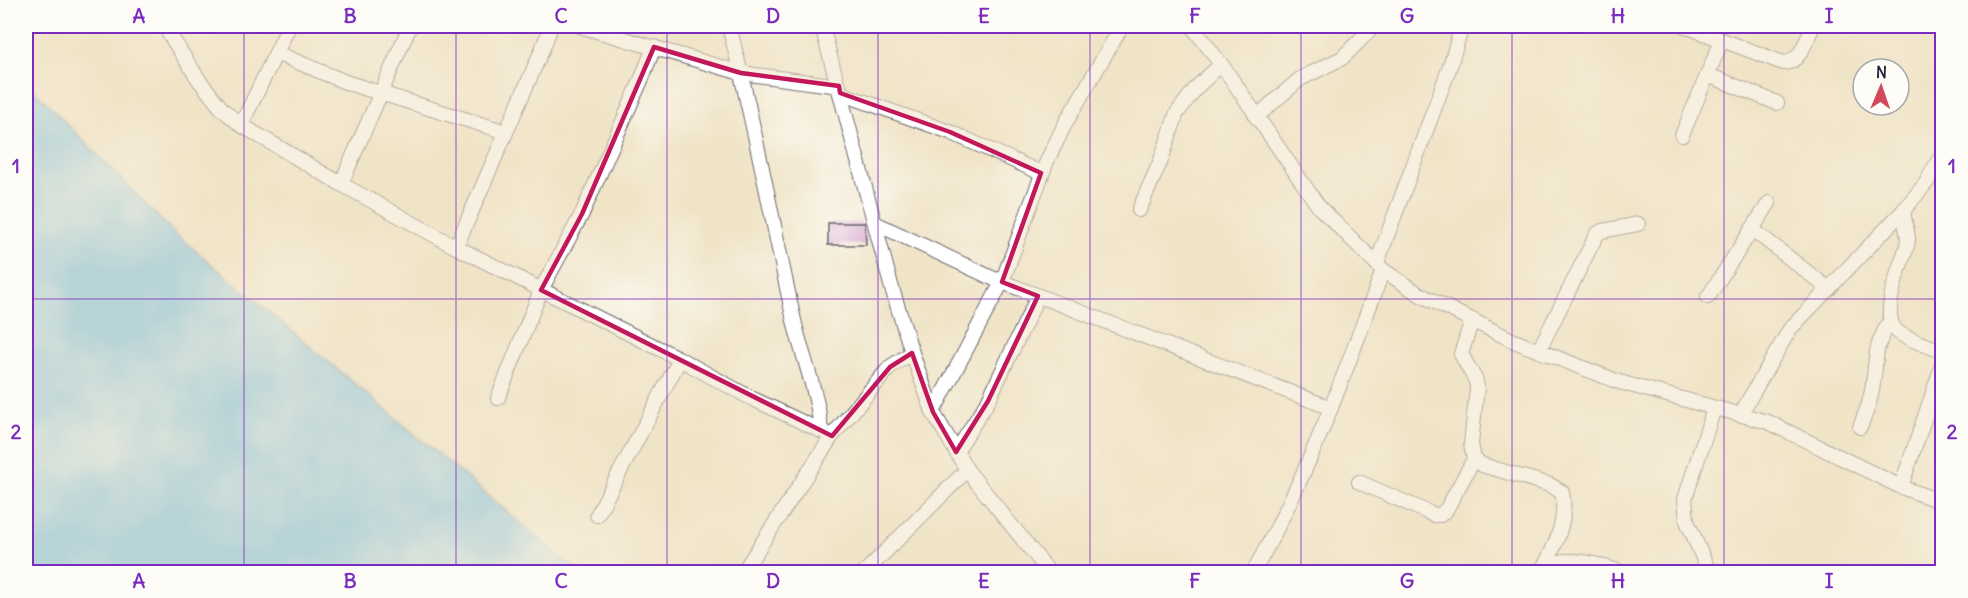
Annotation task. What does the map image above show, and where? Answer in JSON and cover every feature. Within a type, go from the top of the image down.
[{"type":"street","points":[[164,26],[199,80],[222,109],[241,125],[341,184],[456,247],[826,434]]},
{"type":"street","points":[[241,125],[289,26]]},
{"type":"street","points":[[341,184],[410,26]]},
{"type":"street","points":[[456,247],[551,26]]},
{"type":"street","points":[[580,26],[741,73],[840,90],[950,132],[1041,173]]},
{"type":"street","points":[[729,26],[798,344],[826,434]]},
{"type":"street","points":[[822,26],[912,353],[933,412],[967,470],[1049,573]]},
{"type":"street","points":[[933,412],[1002,282],[1041,173],[1066,122],[1122,26]]},
{"type":"street","points":[[1192,26],[1221,64],[1319,207],[1380,267],[1419,294],[1514,341],[1619,382],[1768,422],[1901,488],[1942,502]]},
{"type":"street","points":[[1256,117],[1300,79],[1342,58],[1374,26]]},
{"type":"street","points":[[1253,573],[1275,533],[1331,408],[1462,26]]},
{"type":"street","points":[[1685,26],[1776,61],[1789,63],[1799,56],[1813,26]]},
{"type":"street","points":[[1682,135],[1722,40]]},
{"type":"street","points":[[498,398],[541,290],[582,214],[654,47]]},
{"type":"street","points":[[276,53],[348,82],[506,132]]},
{"type":"street","points":[[1139,210],[1161,160],[1177,113],[1196,88],[1221,64]]},
{"type":"street","points":[[1708,75],[1777,103]]},
{"type":"street","points":[[1740,415],[1790,329],[1903,211],[1926,183],[1942,154]]},
{"type":"street","points":[[1708,297],[1769,203]]},
{"type":"street","points":[[1903,211],[1907,246],[1890,302],[1890,321],[1900,334],[1942,351]]},
{"type":"street","points":[[875,223],[1002,282],[1331,408]]},
{"type":"street","points":[[1539,350],[1597,234],[1638,224]]},
{"type":"street","points":[[1752,229],[1829,289]]},
{"type":"street","points":[[956,452],[981,414],[1038,296]]},
{"type":"street","points":[[1472,320],[1461,354],[1476,381],[1477,388],[1471,444],[1474,459],[1482,465],[1550,485],[1562,492],[1563,508],[1557,540],[1543,569]]},
{"type":"street","points":[[1860,427],[1872,393],[1876,351],[1890,321]]},
{"type":"street","points":[[743,573],[826,434],[890,367],[912,353]]},
{"type":"street","points":[[597,515],[680,359]]},
{"type":"street","points":[[1901,488],[1942,366]]},
{"type":"street","points":[[1709,573],[1687,521],[1685,499],[1714,408]]},
{"type":"street","points":[[1359,482],[1434,515],[1440,515],[1446,510],[1474,459]]},
{"type":"street","points":[[865,573],[967,470]]},
{"type":"street","points":[[1543,569],[1557,561],[1569,561],[1592,563],[1621,573]]},
{"type":"highlighted area","points":[[654,47],[741,73],[839,86],[840,93],[950,132],[1041,173],[1002,282],[1038,296],[988,401],[956,452],[933,412],[912,353],[890,367],[832,436],[541,290],[582,214]]},
{"type":"water","points":[[26,82],[171,230],[579,572],[26,572]]},
{"type":"building","points":[[828,223],[865,223],[866,245],[828,245]]}]
